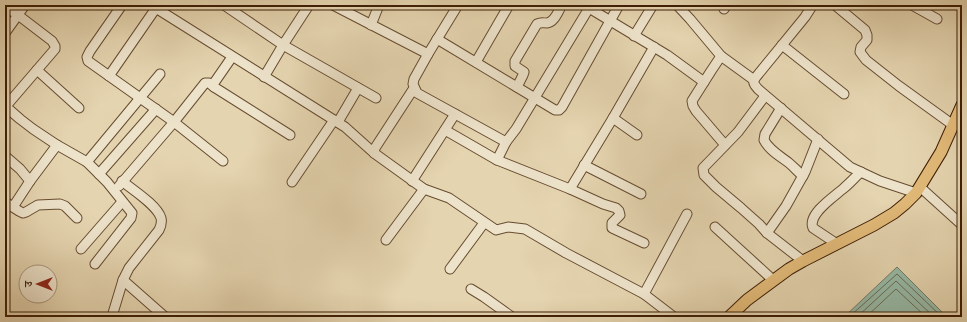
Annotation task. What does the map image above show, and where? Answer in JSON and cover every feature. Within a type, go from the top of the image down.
[{"type":"main road","points":[[729,317],[747,300],[773,280],[803,261],[874,225],[894,213],[905,204],[918,190],[941,152],[962,105]]},
{"type":"street","points":[[5,33],[25,5]]},
{"type":"street","points":[[122,5],[90,51],[87,57],[88,61],[174,122],[223,161]]},
{"type":"street","points":[[224,5],[283,45],[376,98]]},
{"type":"street","points":[[264,77],[309,5]]},
{"type":"street","points":[[333,5],[428,54]]},
{"type":"street","points":[[371,24],[379,5]]},
{"type":"street","points":[[458,5],[414,79],[414,88],[417,92],[506,142]]},
{"type":"street","points":[[476,62],[509,5]]},
{"type":"street","points":[[517,87],[524,72],[515,66],[515,61],[537,24],[551,22],[562,5]]},
{"type":"street","points":[[437,39],[555,110],[559,110],[619,5]]},
{"type":"street","points":[[634,36],[653,5]]},
{"type":"street","points":[[677,5],[721,56],[754,80],[754,84],[765,96],[850,167],[880,181],[918,190],[962,225]]},
{"type":"street","points":[[754,80],[805,17],[812,5]]},
{"type":"street","points":[[835,5],[865,30],[868,40],[861,47],[860,52],[866,60],[953,125]]},
{"type":"street","points":[[912,5],[938,19]]},
{"type":"street","points":[[5,6],[52,41],[55,46],[54,51],[5,106],[20,119],[57,145],[87,162],[107,182],[132,213],[131,218],[95,264]]},
{"type":"street","points":[[109,76],[153,7],[345,126],[374,154],[424,190],[449,198],[496,230],[508,227],[525,229],[644,294],[674,317]]},
{"type":"street","points":[[497,160],[506,142],[516,129],[587,7],[667,55],[704,82]]},
{"type":"street","points":[[782,46],[844,94]]},
{"type":"street","points":[[570,189],[654,47]]},
{"type":"street","points":[[721,56],[692,101],[696,111],[725,145]]},
{"type":"street","points":[[214,87],[214,83],[232,57]]},
{"type":"street","points":[[37,70],[79,108]]},
{"type":"street","points":[[87,162],[160,74]]},
{"type":"street","points":[[114,191],[174,122],[205,83],[209,83],[290,136]]},
{"type":"street","points":[[292,182],[358,88]]},
{"type":"street","points":[[374,154],[375,148],[414,88]]},
{"type":"street","points":[[765,96],[738,132],[703,168],[704,175],[767,232],[803,261]]},
{"type":"street","points":[[780,108],[765,134],[764,140],[766,145],[803,176]]},
{"type":"street","points":[[98,174],[156,109]]},
{"type":"street","points":[[412,181],[455,114]]},
{"type":"street","points":[[613,118],[637,135]]},
{"type":"street","points":[[445,130],[497,160],[570,189],[602,204],[616,208],[620,215],[612,223],[612,228],[644,243]]},
{"type":"street","points":[[767,232],[786,206],[803,176],[818,139]]},
{"type":"street","points":[[57,145],[30,181],[9,204],[19,212],[23,213],[38,205],[60,204],[65,206],[78,218]]},
{"type":"street","points":[[5,156],[20,169],[30,181]]},
{"type":"street","points":[[584,165],[641,194]]},
{"type":"street","points":[[837,244],[813,228],[811,225],[813,218],[821,208],[861,172]]},
{"type":"street","points":[[113,317],[123,280],[129,268],[159,230],[162,223],[156,209],[122,181]]},
{"type":"street","points":[[386,240],[424,190]]},
{"type":"street","points":[[81,249],[122,202]]},
{"type":"street","points":[[644,294],[687,214]]},
{"type":"street","points":[[450,269],[484,223]]},
{"type":"street","points":[[715,227],[773,280]]},
{"type":"street","points":[[123,280],[165,317]]},
{"type":"street","points":[[471,289],[512,317]]},
{"type":"water","points":[[897,267],[947,317],[844,317]]}]
